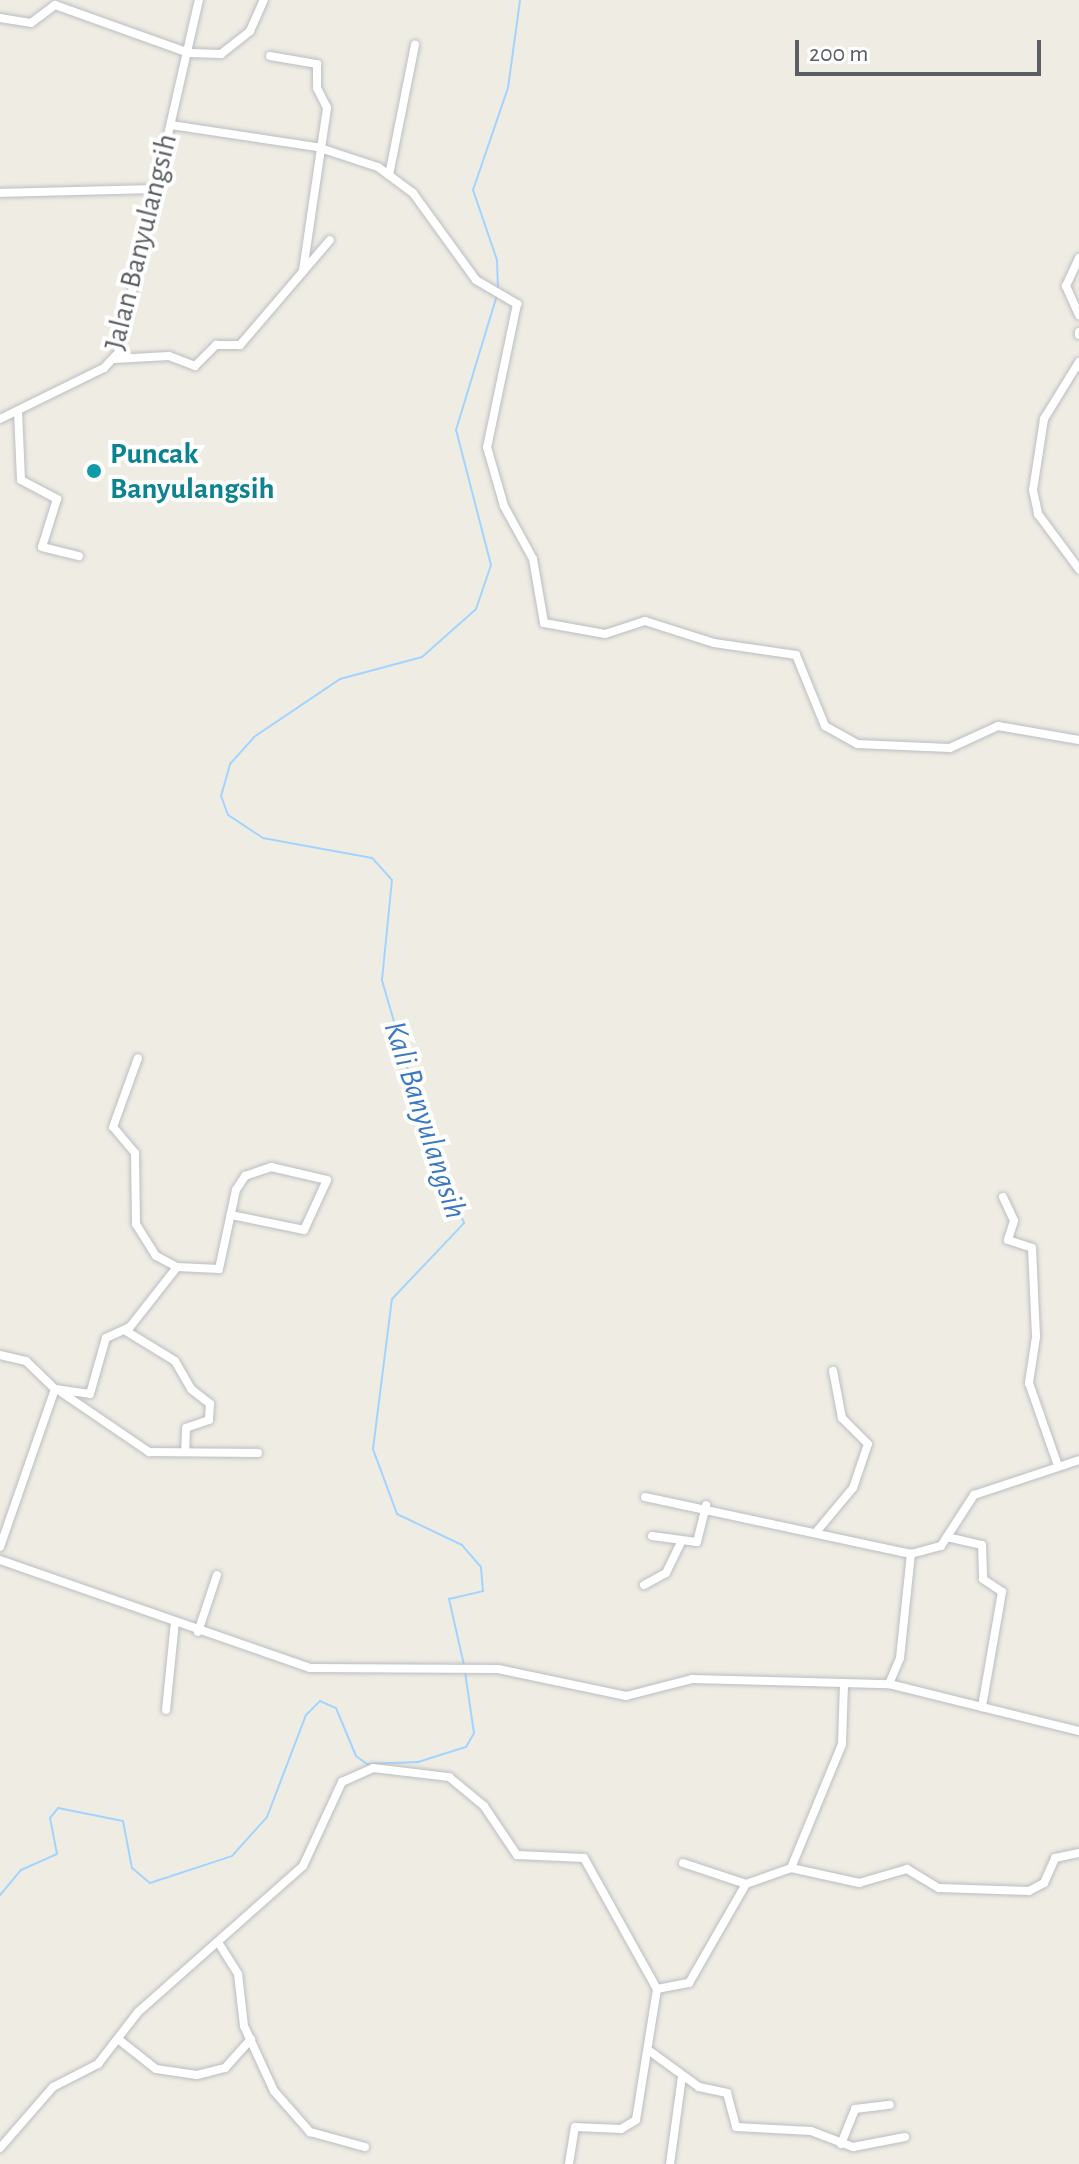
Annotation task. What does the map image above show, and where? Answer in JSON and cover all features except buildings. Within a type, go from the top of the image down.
[{"type":"street","name":"Jalan Banyulangsih","points":[[0,419],[114,359],[151,189],[171,125],[199,0]]},
{"type":"street","points":[[0,18],[31,23],[55,2],[189,53],[230,51],[264,0]]},
{"type":"street","points":[[389,175],[415,45]]},
{"type":"street","points":[[270,56],[318,66],[316,85],[327,112],[317,147],[303,270]]},
{"type":"street","points":[[171,125],[317,147],[389,175],[413,193],[481,286],[511,299],[519,312],[487,447],[504,506],[533,559],[544,623],[605,634],[645,621],[714,643],[796,655],[825,726],[857,744],[950,748],[998,726],[1079,740]]},
{"type":"street","points":[[0,193],[151,189]]},
{"type":"street","points":[[114,359],[169,356],[198,366],[216,345],[244,342],[330,240]]},
{"type":"street","points":[[1079,258],[1066,286],[1079,315]]},
{"type":"street","points":[[1079,362],[1044,419],[1033,490],[1038,514],[1079,569]]},
{"type":"street","points":[[18,411],[21,480],[57,496],[42,547],[79,556]]},
{"type":"street","points":[[138,1058],[113,1127],[135,1153],[136,1224],[156,1256],[177,1267],[219,1269],[236,1190],[256,1170],[308,1171],[327,1180],[304,1230],[231,1215]]},
{"type":"street","points":[[1003,1197],[1014,1221],[1008,1240],[1032,1248],[1036,1337],[1029,1383],[1057,1463]]},
{"type":"street","points":[[58,1390],[90,1394],[105,1340],[126,1331],[177,1267]]},
{"type":"street","points":[[126,1331],[175,1361],[191,1389],[210,1404],[209,1420],[186,1428],[185,1451]]},
{"type":"street","points":[[0,1355],[26,1361],[58,1390],[149,1452],[258,1453]]},
{"type":"street","points":[[817,1531],[853,1488],[868,1444],[842,1418],[833,1371]]},
{"type":"street","points":[[0,1547],[58,1390]]},
{"type":"street","points":[[645,1497],[706,1505],[911,1554],[947,1537],[974,1495],[1057,1463],[1079,1460]]},
{"type":"street","points":[[652,1536],[680,1544],[699,1540],[706,1505]]},
{"type":"street","points":[[947,1537],[982,1545],[983,1579],[1002,1592],[982,1707]]},
{"type":"street","points":[[644,1585],[663,1576],[680,1544]]},
{"type":"street","points":[[889,1684],[900,1658],[911,1554]]},
{"type":"street","points":[[0,1560],[175,1621],[198,1632],[325,1670],[468,1667],[626,1696],[692,1679],[889,1684],[1079,1731]]},
{"type":"street","points":[[198,1632],[217,1575]]},
{"type":"street","points":[[166,1710],[175,1621]]},
{"type":"street","points":[[791,1868],[842,1744],[844,1684]]},
{"type":"street","points":[[0,2148],[53,2087],[98,2064],[138,2012],[311,1857],[323,1814],[342,1782],[373,1768],[449,1777],[465,1789],[517,1855],[584,1858],[657,1989],[651,2052],[634,2124],[575,2127],[569,2164]]},
{"type":"street","points":[[683,1863],[746,1884],[791,1868],[859,1883],[907,1869],[939,1888],[1029,1891],[1044,1883],[1055,1858],[1079,1853]]},
{"type":"street","points":[[657,1989],[689,1983],[746,1884]]},
{"type":"street","points":[[218,1942],[238,1974],[251,2039],[292,2115],[310,2132],[365,2147]]},
{"type":"street","points":[[118,2039],[156,2069],[197,2075],[225,2068],[251,2039]]},
{"type":"street","points":[[651,2052],[682,2076],[727,2093],[736,2127],[811,2131],[841,2144],[863,2147],[905,2137]]},
{"type":"street","points":[[670,2164],[682,2076]]},
{"type":"street","points":[[841,2144],[855,2109],[890,2105]]},
{"type":"waterway","name":"Kali Banyulangsih","points":[[498,289],[497,260],[473,190],[508,88],[520,0]]},
{"type":"waterway","name":"Kali Banyulangsih","points":[[464,1665],[449,1599],[483,1591],[481,1567],[462,1545],[397,1514],[373,1449],[392,1299],[464,1223],[422,1118],[382,980],[392,880],[372,858],[263,838],[228,815],[221,796],[230,764],[254,737],[340,679],[422,657],[476,609],[491,565],[456,430],[497,295]]},
{"type":"waterway","name":"Kali Banyulangsih","points":[[0,1895],[21,1870],[57,1854],[50,1818],[58,1808],[123,1821],[132,1868],[150,1883],[232,1856],[267,1817],[306,1715],[320,1701],[336,1708],[356,1756],[367,1764],[418,1762],[466,1747],[474,1733],[465,1672]]},
{"type":"place","name":"Puncak Banyulangsih","points":[[94,471]]}]
